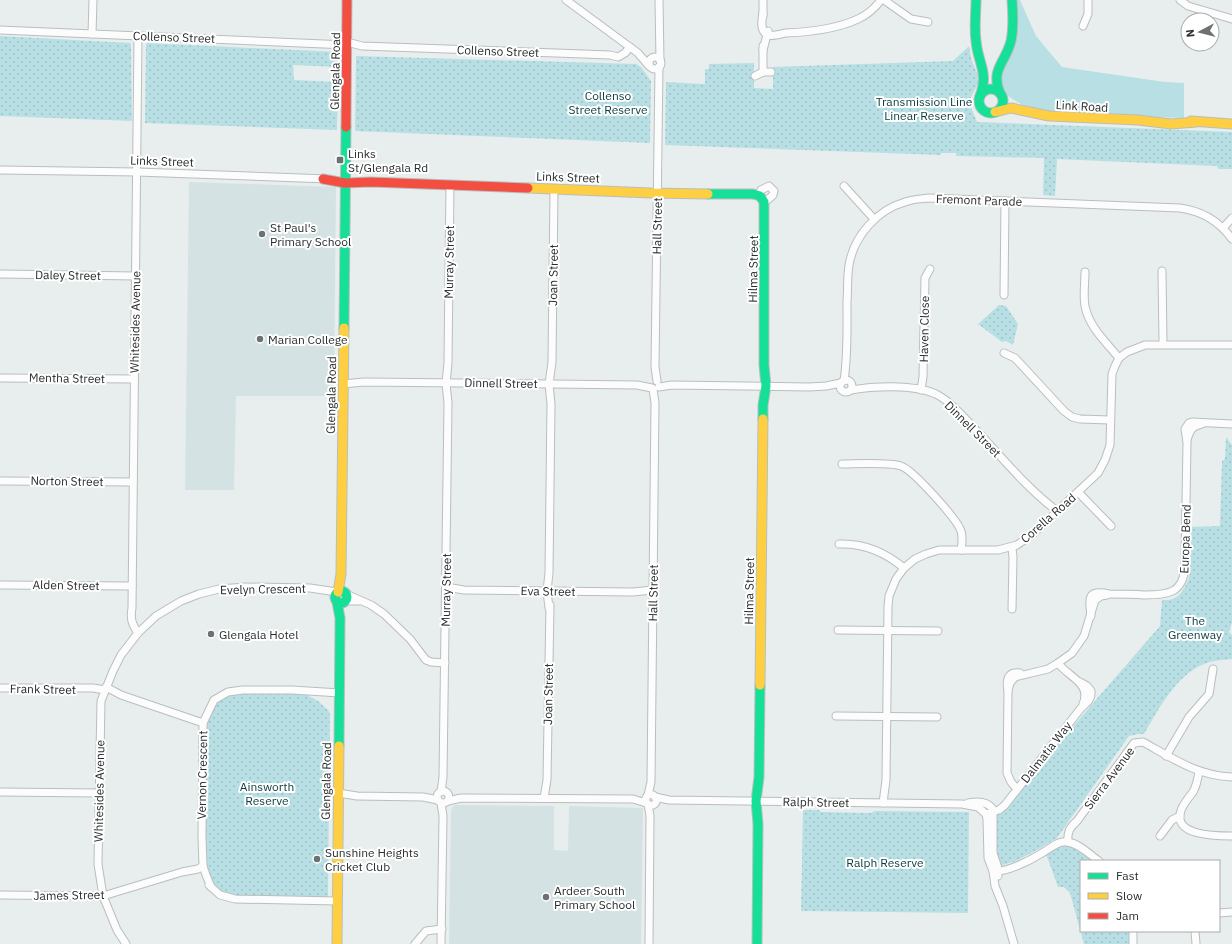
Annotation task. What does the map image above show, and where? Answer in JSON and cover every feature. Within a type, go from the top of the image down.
[{"type":"street","points":[[92,34],[93,0]]},
{"type":"street","name":"Glengala Road","points":[[336,944],[347,0]]},
{"type":"street","points":[[566,0],[640,55],[655,63],[659,43],[659,0]]},
{"type":"street","points":[[762,0],[767,33],[763,50],[764,72]]},
{"type":"street","points":[[767,33],[807,32],[850,22],[863,16],[883,0],[911,19],[928,22]]},
{"type":"street","points":[[976,0],[976,45],[985,77],[984,87],[979,103],[982,109],[987,113],[996,112],[999,110],[1003,101],[996,85],[996,78],[998,68],[1011,44],[1013,24],[1012,0]]},
{"type":"street","points":[[1084,26],[1088,14],[1088,0]]},
{"type":"street","points":[[1180,0],[1188,6],[1232,19]]},
{"type":"street","name":"Collenso Street","points":[[0,30],[610,55],[615,57],[621,57],[625,53],[628,46]]},
{"type":"street","name":"Whitesides Avenue","points":[[138,36],[131,621],[138,633]]},
{"type":"street","name":"Hall Street","points":[[649,944],[658,85],[655,63]]},
{"type":"street","points":[[755,76],[764,72],[771,72]]},
{"type":"street","points":[[980,96],[989,90],[995,90],[1000,94]]},
{"type":"street","name":"Link Road","points":[[1000,94],[1024,110]]},
{"type":"street","name":"Link Road","points":[[996,112],[1007,108],[1024,110],[1035,114],[1049,116],[1138,120],[1171,124],[1197,122],[1232,124]]},
{"type":"street","name":"Links Street","points":[[0,170],[137,172],[762,198]]},
{"type":"street","name":"Murray Street","points":[[441,944],[450,185]]},
{"type":"street","points":[[844,186],[874,219]]},
{"type":"street","name":"Joan Street","points":[[547,798],[549,591],[551,581],[549,573],[554,189]]},
{"type":"street","name":"Hilma Street","points":[[757,944],[764,386],[762,198]]},
{"type":"street","name":"Fremont Parade","points":[[846,384],[849,265],[853,249],[861,235],[874,219],[896,205],[929,198],[1180,208],[1199,213],[1213,219],[1224,228],[1232,239]]},
{"type":"street","points":[[1004,294],[1005,201]]},
{"type":"street","points":[[1224,228],[1232,218]]},
{"type":"street","name":"Haven Close","points":[[921,390],[923,378],[925,278],[930,269]]},
{"type":"street","points":[[1162,271],[1163,344]]},
{"type":"street","points":[[1085,272],[1085,305],[1088,318],[1095,330],[1119,358],[1136,347],[1144,345],[1232,345]]},
{"type":"street","name":"Daley Street","points":[[0,274],[136,276]]},
{"type":"street","points":[[1004,353],[1014,358],[1064,412],[1072,417],[1080,419],[1110,420]]},
{"type":"street","name":"Corella Road","points":[[886,803],[889,596],[896,579],[904,568],[915,559],[939,550],[998,550],[1012,548],[1025,541],[1078,492],[1098,472],[1105,460],[1110,446],[1112,374],[1114,366],[1119,358]]},
{"type":"street","name":"Mentha Street","points":[[0,378],[134,379]]},
{"type":"street","name":"Dinnell Street","points":[[343,382],[764,386],[826,386],[846,384],[867,387],[921,390],[935,394],[954,407],[1055,513]]},
{"type":"street","name":"Europa Bend","points":[[1019,786],[1008,777],[1006,769],[1008,692],[1006,683],[1008,676],[1015,672],[1025,674],[1042,671],[1061,662],[1072,653],[1087,629],[1096,600],[1101,596],[1109,594],[1165,594],[1175,590],[1183,580],[1185,565],[1187,442],[1189,433],[1193,427],[1205,424],[1232,424]]},
{"type":"street","points":[[842,464],[901,466],[910,472],[943,506],[957,523],[962,534],[961,550]]},
{"type":"street","name":"Norton Street","points":[[0,481],[133,482]]},
{"type":"street","points":[[1078,492],[1111,526]]},
{"type":"street","points":[[839,544],[857,545],[874,549],[889,557],[904,568]]},
{"type":"street","points":[[1012,548],[1012,609]]},
{"type":"street","name":"Alden Street","points":[[0,585],[132,586]]},
{"type":"street","name":"Evelyn Crescent","points":[[105,691],[121,655],[138,633],[156,616],[190,597],[210,591],[236,588],[310,588],[361,601],[376,609],[396,624],[426,660],[445,663]]},
{"type":"street","name":"Eva Street","points":[[446,590],[653,592]]},
{"type":"street","name":"Whitesides Avenue","points":[[132,608],[135,619],[144,627]]},
{"type":"street","points":[[838,630],[938,631]]},
{"type":"street","name":"Dalmatia Way","points":[[986,814],[1010,797],[1082,708],[1086,695],[1085,690],[1080,682],[1071,675],[1061,662]]},
{"type":"street","points":[[1166,756],[1189,717],[1209,694],[1213,669]]},
{"type":"street","name":"Frank Street","points":[[0,688],[98,688],[203,723]]},
{"type":"street","name":"Vernon Crescent","points":[[337,901],[239,900],[225,897],[211,887],[201,866],[203,723],[214,700],[228,692],[243,690],[292,690],[340,693]]},
{"type":"street","name":"Whitesides Avenue","points":[[105,691],[101,707],[98,864],[103,896],[117,930],[126,944]]},
{"type":"street","points":[[836,716],[937,717]]},
{"type":"street","name":"Sierra Avenue","points":[[1069,838],[1077,820],[1134,743],[1143,742],[1182,765],[1199,771],[1232,777]]},
{"type":"street","points":[[1199,771],[1196,785],[1182,808],[1180,816],[1185,826],[1194,832],[1206,836],[1232,836]]},
{"type":"street","points":[[0,792],[99,793]]},
{"type":"street","name":"Ralph Street","points":[[338,796],[962,804],[978,807],[986,814]]},
{"type":"street","name":"Ralph Street","points":[[962,804],[979,801],[988,804],[993,810]]},
{"type":"street","points":[[993,810],[993,853],[997,870],[994,883],[1014,944]]},
{"type":"street","points":[[986,814],[988,858],[997,870]]},
{"type":"street","points":[[1160,836],[1172,820],[1180,816]]},
{"type":"street","points":[[997,870],[1019,864],[1043,853],[1069,838],[1098,860]]},
{"type":"street","name":"James Street","points":[[0,895],[103,896],[201,866]]},
{"type":"street","points":[[1220,912],[1232,912]]},
{"type":"street","points":[[415,944],[423,934],[441,932]]},
{"type":"street","points":[[1133,932],[1133,944]]},
{"type":"street","points":[[1195,932],[1196,944]]},
{"type":"shaded area","name":"Marian College","points":[[189,182],[336,187],[334,396],[236,396],[234,490],[185,490]]},
{"type":"shaded area","name":"Ardeer South Primary School","points":[[454,805],[554,806],[554,850],[568,851],[569,806],[643,808],[641,944],[449,944],[451,810]]},
{"type":"green space","points":[[1017,0],[1020,0],[1036,36],[1062,67],[1165,82],[1184,83],[1184,118],[1052,113],[1024,106],[1003,93],[999,81]]},
{"type":"green space","points":[[0,36],[130,43],[132,121],[0,116]]},
{"type":"green space","points":[[147,43],[338,52],[338,67],[293,65],[294,80],[338,82],[337,130],[145,123]]},
{"type":"green space","name":"Transmission Line Linear Reserve","points":[[969,46],[971,58],[978,75],[978,84],[971,97],[970,105],[977,122],[1232,132],[1232,169],[1218,169],[1217,166],[1057,159],[1055,196],[1043,195],[1044,158],[956,156],[956,153],[941,153],[941,155],[665,145],[666,82],[705,84],[705,69],[709,69],[709,64],[754,63],[754,88],[773,89],[773,67],[953,61]]},
{"type":"green space","name":"Collenso Street Reserve","points":[[356,56],[636,64],[641,67],[651,81],[650,143],[355,131]]},
{"type":"green space","points":[[999,305],[1006,306],[1018,324],[1013,345],[1006,341],[1002,342],[978,324]]},
{"type":"green space","name":"The Greenway","points":[[1226,437],[1232,445],[1232,622],[1229,632],[1232,635],[1232,659],[1218,660],[1204,664],[1184,676],[1162,704],[1144,734],[1129,736],[1057,838],[1016,861],[999,866],[995,832],[997,814],[1160,626],[1162,600],[1176,598],[1183,590],[1189,578],[1190,527],[1220,526],[1222,461],[1225,459]]},
{"type":"green space","name":"Ainsworth Reserve","points":[[240,693],[307,695],[318,701],[328,710],[330,714],[328,896],[326,897],[241,896],[220,890],[210,877],[205,862],[207,724],[211,712],[218,702],[228,696]]},
{"type":"green space","name":"Ralph Reserve","points":[[803,810],[819,810],[821,812],[871,813],[875,811],[969,812],[968,913],[801,911]]},
{"type":"green space","points":[[1062,844],[1074,846],[1093,860],[1080,860],[1080,929],[1070,893],[1064,887],[1058,887],[1046,854]]},
{"type":"green space","points":[[1081,932],[1130,932],[1130,944],[1084,944]]},
{"type":"traffic: fast","points":[[976,0],[975,36],[983,74],[980,96]]},
{"type":"traffic: fast","points":[[1000,93],[997,85],[997,78],[1000,66],[1009,48],[1012,36],[1012,0]]},
{"type":"traffic: fast","points":[[991,89],[996,90],[1002,96],[1003,101],[1002,106],[996,112],[991,113],[986,112],[980,106],[979,101],[980,96],[986,90],[991,89]]},
{"type":"traffic: fast","points":[[344,328],[346,127]]},
{"type":"traffic: fast","points":[[708,194],[753,194],[760,196],[764,202],[764,365],[766,386],[763,405],[763,419]]},
{"type":"traffic: fast","points":[[339,591],[343,591],[347,597],[343,603],[339,603],[335,599],[335,595],[339,591]]},
{"type":"traffic: fast","points":[[337,602],[340,618],[339,746]]},
{"type":"traffic: fast","points":[[757,944],[758,824],[756,801],[759,777],[760,685]]},
{"type":"traffic: slow","points":[[995,112],[1011,108],[1049,116],[1138,120],[1171,124],[1197,122]]},
{"type":"traffic: slow","points":[[1191,121],[1232,124]]},
{"type":"traffic: slow","points":[[528,188],[708,194]]},
{"type":"traffic: slow","points":[[338,592],[341,574],[344,328]]},
{"type":"traffic: slow","points":[[760,685],[763,419]]},
{"type":"traffic: slow","points":[[337,944],[339,746]]},
{"type":"traffic: jam","points":[[346,127],[347,0]]},
{"type":"traffic: jam","points":[[323,179],[345,183],[371,182],[528,188]]},
{"type":"place","name":"Links St/Glengala Rd","points":[[340,160]]},
{"type":"place","name":"St Paul's Primary School","points":[[262,234]]},
{"type":"place","name":"Marian College","points":[[260,339]]},
{"type":"place","name":"Glengala Hotel","points":[[211,634]]},
{"type":"place","name":"Sunshine Heights Cricket Club","points":[[317,859]]},
{"type":"place","name":"Ardeer South Primary School","points":[[546,897]]}]
